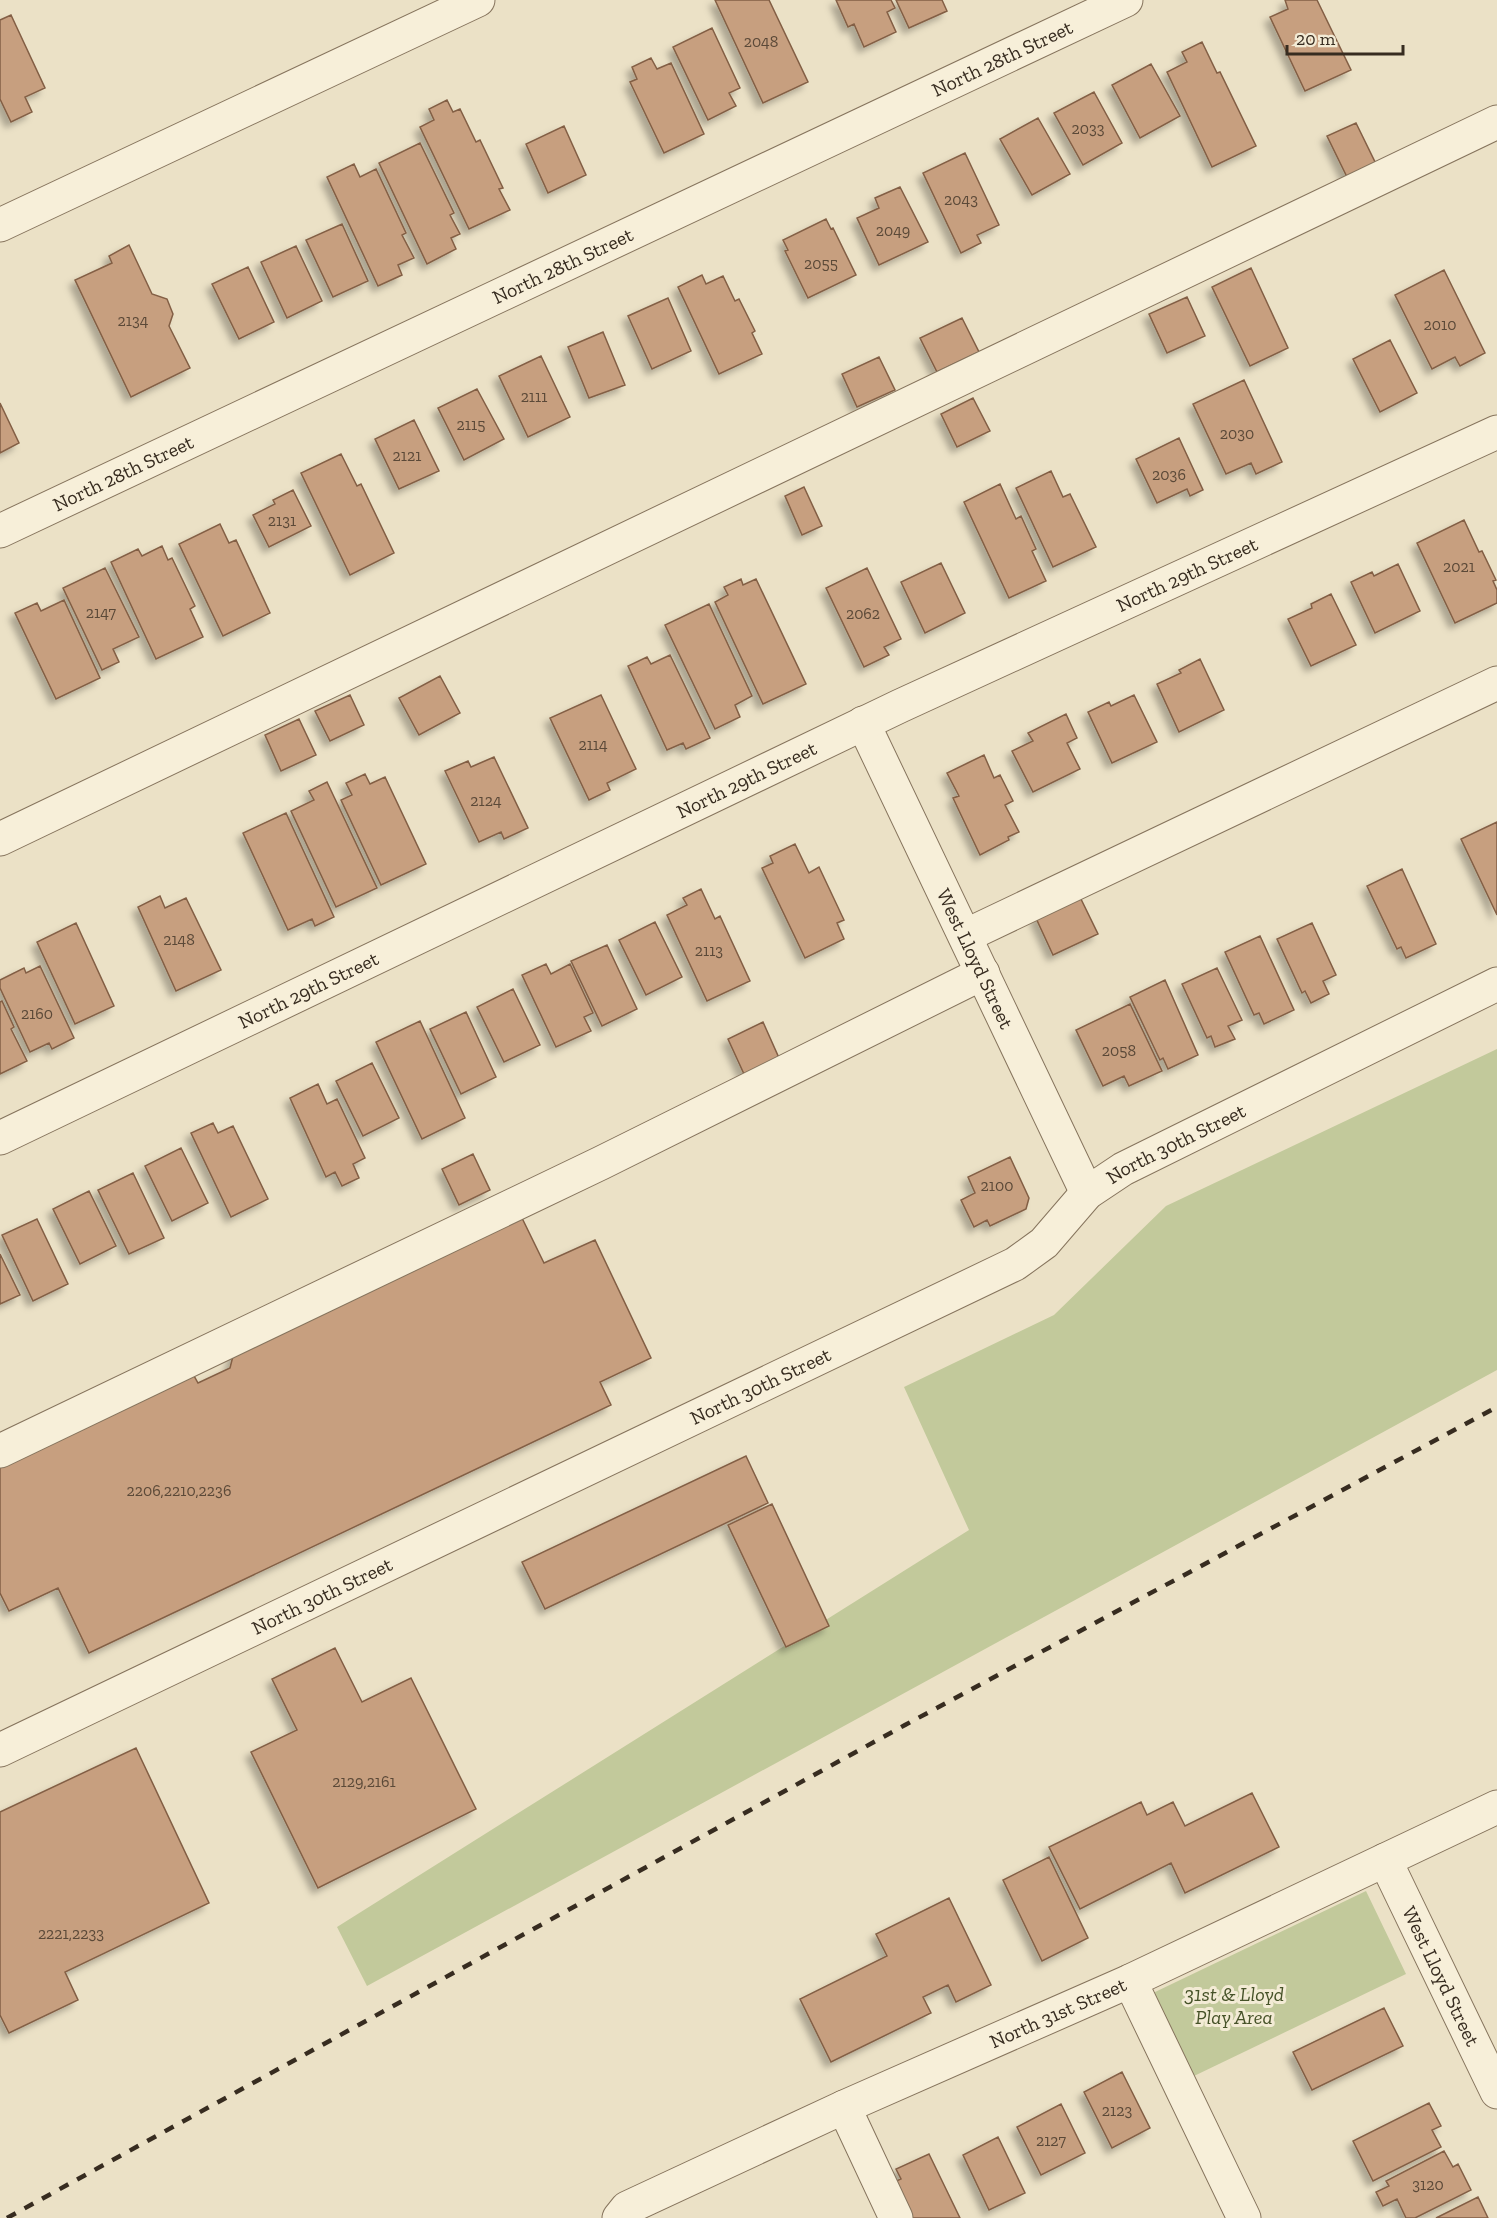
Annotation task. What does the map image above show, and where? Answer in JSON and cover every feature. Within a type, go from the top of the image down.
[{"type":"street","points":[[0,225],[478,0]]},
{"type":"street","name":"North 28th Street","points":[[0,531],[1126,0]]},
{"type":"street","points":[[0,839],[1497,122]]},
{"type":"street","name":"North 29th Street","points":[[0,1138],[863,723],[1497,432]]},
{"type":"street","points":[[965,936],[1497,683]]},
{"type":"street","name":"West Lloyd Street","points":[[863,723],[1087,1193]]},
{"type":"street","points":[[0,1451],[601,1163],[982,973]]},
{"type":"street","name":"North 30th Street","points":[[0,1750],[1015,1264],[1044,1244],[1087,1193],[1123,1169],[1497,984]]},
{"type":"street","name":"North 31st Street","points":[[619,2218],[627,2208],[844,2107],[1130,1981],[1497,1807]]},
{"type":"street","name":"West Lloyd Street","points":[[1385,1860],[1497,2092]]},
{"type":"street","points":[[1130,1981],[1244,2218]]},
{"type":"street","points":[[844,2107],[896,2218]]},
{"type":"green space","points":[[1497,1049],[1497,1370],[367,1986],[337,1927],[969,1530],[904,1387],[1054,1315],[1166,1206]]},
{"type":"green space","name":"31st & Lloyd Play Area","points":[[1366,1891],[1406,1974],[1194,2076],[1153,1993]]},
{"type":"building","points":[[715,0],[769,0],[808,82],[763,103]]},
{"type":"building","points":[[836,0],[891,0],[895,8],[887,12],[896,32],[864,47],[854,24],[848,27]]},
{"type":"building","points":[[896,0],[942,0],[947,11],[909,28]]},
{"type":"building","points":[[1285,0],[1317,0],[1351,70],[1305,91],[1270,17],[1288,9]]},
{"type":"building","points":[[11,15],[45,88],[25,97],[32,112],[11,122],[0,99],[0,20]]},
{"type":"building","points":[[712,28],[740,88],[729,93],[736,106],[708,120],[673,47]]},
{"type":"building","points":[[1202,42],[1217,73],[1220,72],[1256,146],[1212,167],[1167,72],[1187,62],[1182,52]]},
{"type":"building","points":[[651,58],[657,69],[671,63],[704,134],[664,153],[630,82],[637,79],[632,67]]},
{"type":"building","points":[[1151,64],[1180,116],[1140,138],[1112,85]]},
{"type":"building","points":[[1094,92],[1122,143],[1083,165],[1054,113]]},
{"type":"building","points":[[447,100],[453,112],[460,109],[476,142],[480,140],[503,188],[499,189],[510,210],[469,229],[420,127],[434,120],[429,109]]},
{"type":"building","points":[[1038,118],[1070,174],[1032,195],[1000,139]]},
{"type":"building","points":[[1356,123],[1377,166],[1348,179],[1327,136]]},
{"type":"building","points":[[564,126],[586,175],[548,193],[526,144]]},
{"type":"building","points":[[420,143],[454,213],[450,215],[460,234],[451,238],[456,249],[427,264],[379,163]]},
{"type":"building","points":[[965,153],[999,225],[977,235],[981,243],[961,253],[923,173]]},
{"type":"building","points":[[354,164],[360,177],[376,169],[406,233],[402,235],[414,258],[398,265],[402,275],[378,286],[327,177]]},
{"type":"building","points":[[900,187],[928,242],[879,265],[857,218],[879,208],[875,198]]},
{"type":"building","points":[[826,219],[831,229],[833,228],[856,275],[808,298],[785,251],[788,250],[783,240]]},
{"type":"building","points":[[342,224],[368,281],[333,297],[306,240]]},
{"type":"building","points":[[129,245],[152,294],[167,299],[173,314],[169,326],[190,368],[131,397],[75,280],[112,263],[109,256]]},
{"type":"building","points":[[296,246],[322,301],[287,318],[261,262]]},
{"type":"building","points":[[248,267],[274,322],[239,339],[212,284]]},
{"type":"building","points":[[1251,268],[1288,348],[1250,366],[1212,287]]},
{"type":"building","points":[[1444,270],[1485,353],[1460,366],[1455,357],[1432,369],[1395,295]]},
{"type":"building","points":[[702,275],[706,284],[723,276],[735,301],[739,299],[755,331],[752,333],[762,354],[719,374],[678,287]]},
{"type":"building","points":[[1187,297],[1205,336],[1167,353],[1149,314]]},
{"type":"building","points":[[668,298],[691,351],[652,369],[628,316]]},
{"type":"building","points":[[962,318],[979,352],[937,372],[920,338]]},
{"type":"building","points":[[603,332],[625,385],[589,398],[568,347]]},
{"type":"building","points":[[1390,340],[1417,393],[1380,412],[1353,359]]},
{"type":"building","points":[[541,356],[570,417],[528,437],[499,376]]},
{"type":"building","points":[[879,357],[895,390],[857,407],[842,374]]},
{"type":"building","points":[[1244,380],[1282,462],[1256,474],[1251,463],[1226,474],[1193,404]]},
{"type":"building","points":[[477,389],[504,439],[464,460],[438,408]]},
{"type":"building","points":[[973,398],[990,431],[957,447],[941,414]]},
{"type":"building","points":[[0,403],[19,443],[0,453]]},
{"type":"building","points":[[414,420],[439,471],[399,489],[375,439]]},
{"type":"building","points":[[1179,438],[1203,490],[1190,496],[1187,489],[1157,503],[1136,459]]},
{"type":"building","points":[[341,454],[357,486],[361,484],[394,553],[350,575],[301,473]]},
{"type":"building","points":[[1051,471],[1063,497],[1070,494],[1096,547],[1053,567],[1016,488]]},
{"type":"building","points":[[1000,484],[1016,519],[1021,516],[1036,549],[1032,551],[1046,581],[1009,598],[964,502]]},
{"type":"building","points":[[804,487],[822,526],[802,535],[785,496]]},
{"type":"building","points":[[293,490],[311,526],[269,547],[253,515],[275,504],[273,500]]},
{"type":"building","points":[[1464,520],[1479,552],[1482,551],[1496,580],[1493,581],[1497,590],[1497,603],[1455,623],[1417,543]]},
{"type":"building","points":[[220,524],[229,543],[236,540],[270,613],[223,636],[179,544]]},
{"type":"building","points":[[162,546],[168,560],[172,558],[195,606],[190,609],[203,637],[156,659],[111,562],[138,549],[142,556]]},
{"type":"building","points":[[941,563],[965,613],[925,633],[901,582]]},
{"type":"building","points":[[1398,564],[1420,611],[1375,633],[1351,582],[1372,572],[1374,576]]},
{"type":"building","points":[[105,568],[139,637],[113,649],[119,662],[102,670],[63,588]]},
{"type":"building","points":[[867,568],[901,639],[884,647],[889,655],[864,667],[826,588]]},
{"type":"building","points":[[741,579],[743,585],[756,579],[806,684],[763,704],[715,602],[728,595],[724,587]]},
{"type":"building","points":[[1331,594],[1356,645],[1311,666],[1288,619],[1312,608],[1311,604]]},
{"type":"building","points":[[64,600],[100,678],[56,699],[15,613],[37,603],[41,611]]},
{"type":"building","points":[[709,604],[752,696],[735,705],[740,717],[715,729],[665,625]]},
{"type":"building","points":[[670,655],[710,738],[686,749],[683,743],[667,750],[628,666],[647,657],[651,664]]},
{"type":"building","points":[[1200,659],[1224,710],[1179,732],[1157,684],[1181,673],[1179,670]]},
{"type":"building","points":[[440,676],[460,713],[419,735],[399,698]]},
{"type":"building","points":[[350,695],[364,725],[330,741],[315,711]]},
{"type":"building","points":[[601,695],[636,769],[607,783],[610,790],[589,800],[550,718]]},
{"type":"building","points":[[1134,695],[1157,742],[1112,763],[1088,712],[1109,702],[1111,706]]},
{"type":"building","points":[[1066,714],[1077,738],[1067,743],[1080,769],[1033,792],[1012,751],[1033,741],[1028,733]]},
{"type":"building","points":[[299,719],[316,755],[281,771],[265,735]]},
{"type":"building","points":[[984,755],[994,778],[1000,775],[1013,801],[1005,805],[1019,832],[1008,837],[1009,840],[980,855],[953,798],[959,796],[947,773]]},
{"type":"building","points":[[494,757],[528,828],[504,839],[501,832],[479,842],[445,771],[468,761],[471,767]]},
{"type":"building","points":[[365,774],[370,784],[385,777],[426,864],[381,885],[341,800],[352,795],[346,783]]},
{"type":"building","points":[[327,782],[377,888],[336,907],[291,811],[314,800],[309,791]]},
{"type":"building","points":[[286,813],[334,917],[315,926],[312,919],[288,930],[243,833]]},
{"type":"building","points":[[1497,822],[1497,915],[1461,839]]},
{"type":"building","points":[[795,844],[809,873],[819,867],[844,920],[837,923],[844,939],[805,958],[762,868],[773,863],[770,856]]},
{"type":"building","points":[[1402,869],[1436,944],[1406,958],[1401,947],[1397,949],[1367,886]]},
{"type":"building","points":[[701,889],[715,919],[720,916],[750,981],[707,1001],[667,915],[687,905],[683,898]]},
{"type":"building","points":[[1079,895],[1098,934],[1053,955],[1035,916]]},
{"type":"building","points":[[160,896],[165,908],[186,898],[221,970],[176,991],[138,907]]},
{"type":"building","points":[[655,922],[682,977],[646,995],[619,940]]},
{"type":"building","points":[[76,923],[114,1006],[75,1024],[37,942]]},
{"type":"building","points":[[1312,923],[1336,975],[1323,981],[1329,994],[1311,1003],[1305,991],[1302,993],[1277,939]]},
{"type":"building","points":[[1260,936],[1294,1010],[1264,1024],[1259,1013],[1254,1015],[1225,952]]},
{"type":"building","points":[[607,945],[637,1009],[602,1026],[571,961]]},
{"type":"building","points":[[546,964],[551,974],[570,964],[593,1013],[584,1017],[591,1031],[556,1047],[522,975]]},
{"type":"building","points":[[40,966],[74,1038],[52,1049],[49,1043],[30,1052],[0,988],[0,980],[24,968],[26,973]]},
{"type":"building","points":[[1217,968],[1242,1020],[1228,1026],[1235,1039],[1215,1047],[1211,1036],[1207,1038],[1182,984]]},
{"type":"building","points":[[1165,980],[1198,1055],[1168,1069],[1163,1058],[1160,1060],[1130,997]]},
{"type":"building","points":[[513,989],[540,1045],[504,1062],[477,1007]]},
{"type":"building","points":[[2,1001],[14,1027],[11,1029],[27,1061],[0,1074],[0,1002]]},
{"type":"building","points":[[1130,1004],[1162,1071],[1129,1086],[1124,1076],[1103,1086],[1076,1030]]},
{"type":"building","points":[[466,1012],[496,1077],[461,1094],[430,1029]]},
{"type":"building","points":[[420,1021],[465,1118],[422,1139],[376,1042]]},
{"type":"building","points":[[763,1022],[779,1058],[744,1074],[728,1039]]},
{"type":"building","points":[[372,1063],[399,1118],[363,1136],[336,1081]]},
{"type":"building","points":[[318,1084],[327,1104],[337,1099],[365,1158],[353,1164],[359,1178],[342,1186],[335,1172],[326,1177],[290,1098]]},
{"type":"building","points":[[213,1123],[218,1133],[233,1126],[268,1199],[231,1217],[191,1133]]},
{"type":"building","points":[[181,1148],[208,1203],[172,1221],[145,1166]]},
{"type":"building","points":[[473,1154],[490,1190],[459,1205],[442,1169]]},
{"type":"building","points":[[1010,1157],[1029,1198],[1026,1209],[990,1226],[987,1220],[974,1227],[961,1200],[975,1193],[968,1177]]},
{"type":"building","points":[[133,1173],[164,1238],[129,1254],[98,1190]]},
{"type":"building","points":[[89,1191],[116,1246],[80,1264],[53,1209]]},
{"type":"building","points":[[521,1216],[544,1263],[595,1240],[651,1358],[600,1382],[611,1405],[89,1653],[58,1588],[9,1611],[0,1593],[0,1466],[193,1374],[198,1383],[230,1368],[234,1352]]},
{"type":"building","points":[[37,1219],[68,1284],[33,1301],[2,1235]]},
{"type":"building","points":[[0,1254],[20,1295],[0,1304]]},
{"type":"building","points":[[746,1456],[768,1503],[545,1609],[522,1562]]},
{"type":"building","points":[[772,1504],[829,1626],[786,1647],[728,1525]]},
{"type":"building","points":[[335,1648],[362,1702],[411,1678],[476,1809],[318,1888],[251,1752],[297,1730],[272,1679]]},
{"type":"building","points":[[136,1748],[209,1903],[65,1972],[78,2000],[9,2033],[0,2015],[0,1812]]},
{"type":"building","points":[[1252,1793],[1279,1847],[1185,1893],[1171,1863],[1080,1909],[1049,1847],[1141,1802],[1147,1815],[1173,1802],[1185,1826]]},
{"type":"building","points":[[1049,1857],[1088,1938],[1042,1961],[1003,1880]]},
{"type":"building","points":[[949,1898],[991,1985],[956,2002],[948,1985],[923,1997],[931,2013],[831,2062],[800,1999],[887,1956],[876,1934]]},
{"type":"building","points":[[1384,2008],[1403,2046],[1312,2090],[1293,2052]]},
{"type":"building","points":[[1122,2072],[1150,2128],[1112,2148],[1084,2092]]},
{"type":"building","points":[[1429,2103],[1441,2126],[1432,2130],[1441,2147],[1373,2181],[1353,2141]]},
{"type":"building","points":[[1061,2104],[1085,2153],[1041,2175],[1017,2127]]},
{"type":"building","points":[[998,2137],[1025,2193],[989,2210],[963,2155]]},
{"type":"building","points":[[1444,2151],[1453,2167],[1458,2164],[1471,2190],[1415,2218],[1406,2218],[1397,2199],[1383,2206],[1376,2192],[1389,2186],[1386,2181]]},
{"type":"building","points":[[929,2154],[960,2218],[910,2218],[892,2183],[901,2179],[896,2169]]},
{"type":"building","points":[[1478,2197],[1488,2218],[1436,2218]]},
{"type":"railway","points":[[7,2218],[905,1725],[1497,1407]]}]
